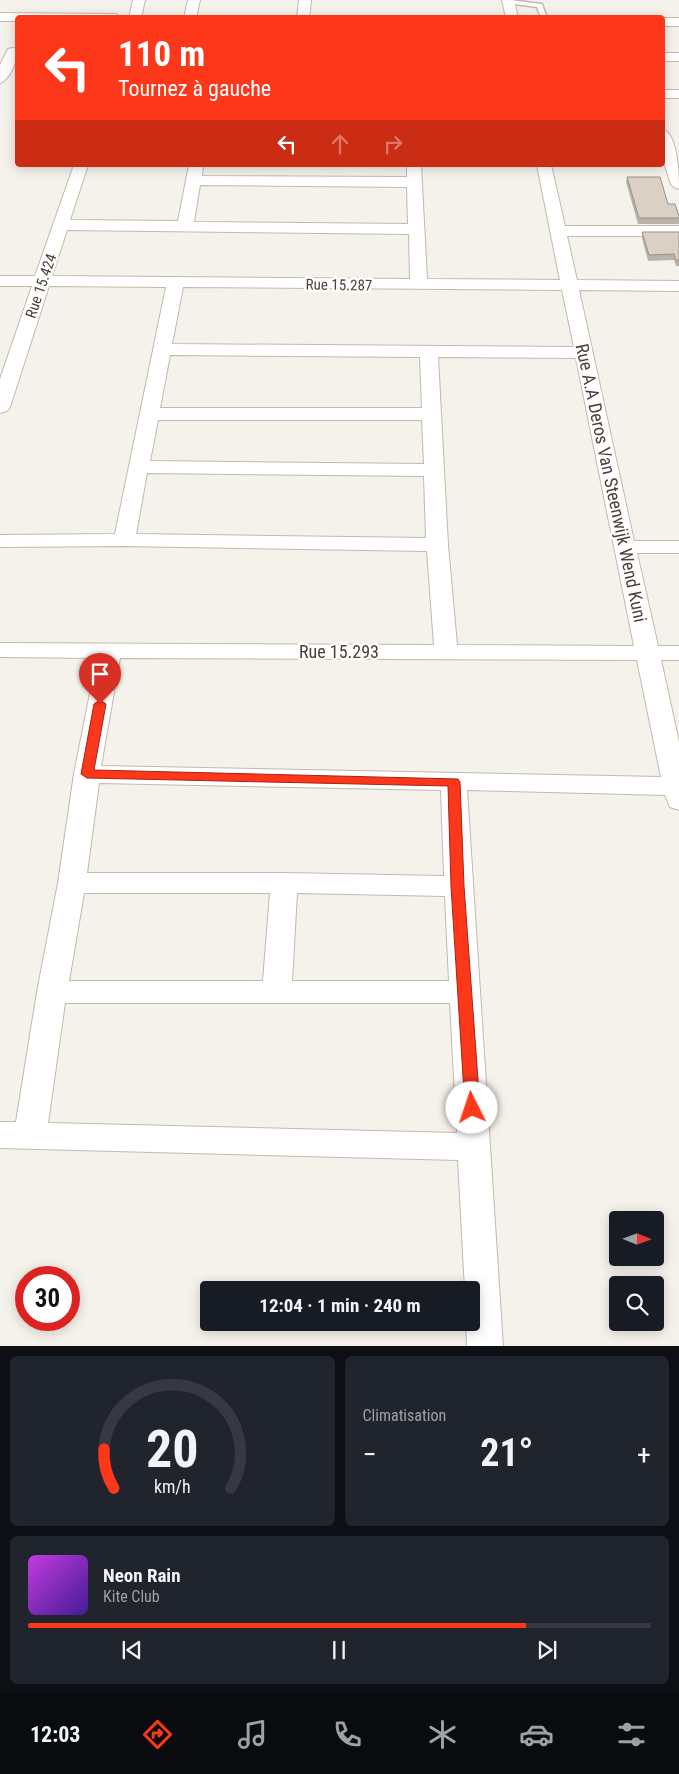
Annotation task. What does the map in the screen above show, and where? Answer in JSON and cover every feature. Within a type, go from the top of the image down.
[{"type":"street","points":[[136,15],[139,0]]},
{"type":"street","points":[[191,15],[194,0]]},
{"type":"street","points":[[303,15],[305,0]]},
{"type":"street","points":[[509,1],[511,15]]},
{"type":"street","points":[[34,15],[69,13],[88,15]]},
{"type":"street","points":[[0,17],[15,16]]},
{"type":"street","points":[[665,22],[679,22]]},
{"type":"street","points":[[0,78],[10,52]]},
{"type":"street","points":[[665,57],[679,57]]},
{"type":"street","points":[[665,94],[679,94]]},
{"type":"street","points":[[665,142],[679,184]]},
{"type":"street","name":"Rue 15.424","points":[[0,407],[80,167]]},
{"type":"street","points":[[414,167],[420,285]]},
{"type":"street","name":"Rue A.A Deros Van Steenwijk Wend Kuni","points":[[544,167],[677,793]]},
{"type":"street","points":[[184,225],[194,173],[414,182]]},
{"type":"street","points":[[62,224],[417,229]]},
{"type":"street","points":[[558,231],[679,231]]},
{"type":"street","name":"Rue 15.287","points":[[0,281],[679,286]]},
{"type":"street","points":[[124,540],[175,283]]},
{"type":"street","points":[[0,349],[19,349]]},
{"type":"street","points":[[161,349],[584,353]]},
{"type":"street","points":[[429,352],[437,545],[446,653]]},
{"type":"street","points":[[149,414],[432,414]]},
{"type":"street","points":[[140,467],[435,470]]},
{"type":"street","points":[[0,541],[124,540],[437,545]]},
{"type":"street","points":[[624,547],[679,547]]},
{"type":"street","name":"Rue 15.293","points":[[0,650],[679,654]]},
{"type":"street","points":[[110,651],[87,774],[72,884],[52,992],[15,1135],[475,1147]]},
{"type":"street","points":[[87,774],[454,782],[677,793]]},
{"type":"street","points":[[454,782],[458,886],[475,1147],[485,1346]]},
{"type":"street","points":[[72,884],[284,883],[458,886]]},
{"type":"street","points":[[277,992],[284,883]]},
{"type":"street","points":[[52,992],[464,992]]},
{"type":"lane","points":[[509,1],[540,5],[543,15]]},
{"type":"building","points":[[627,177],[660,177],[668,204],[675,204],[679,218],[639,218]]},
{"type":"building","points":[[642,232],[679,232],[679,260],[676,260],[674,254],[649,255]]},
{"type":"route","points":[[100,704],[87,774],[454,782],[458,886],[472,1108]]}]
